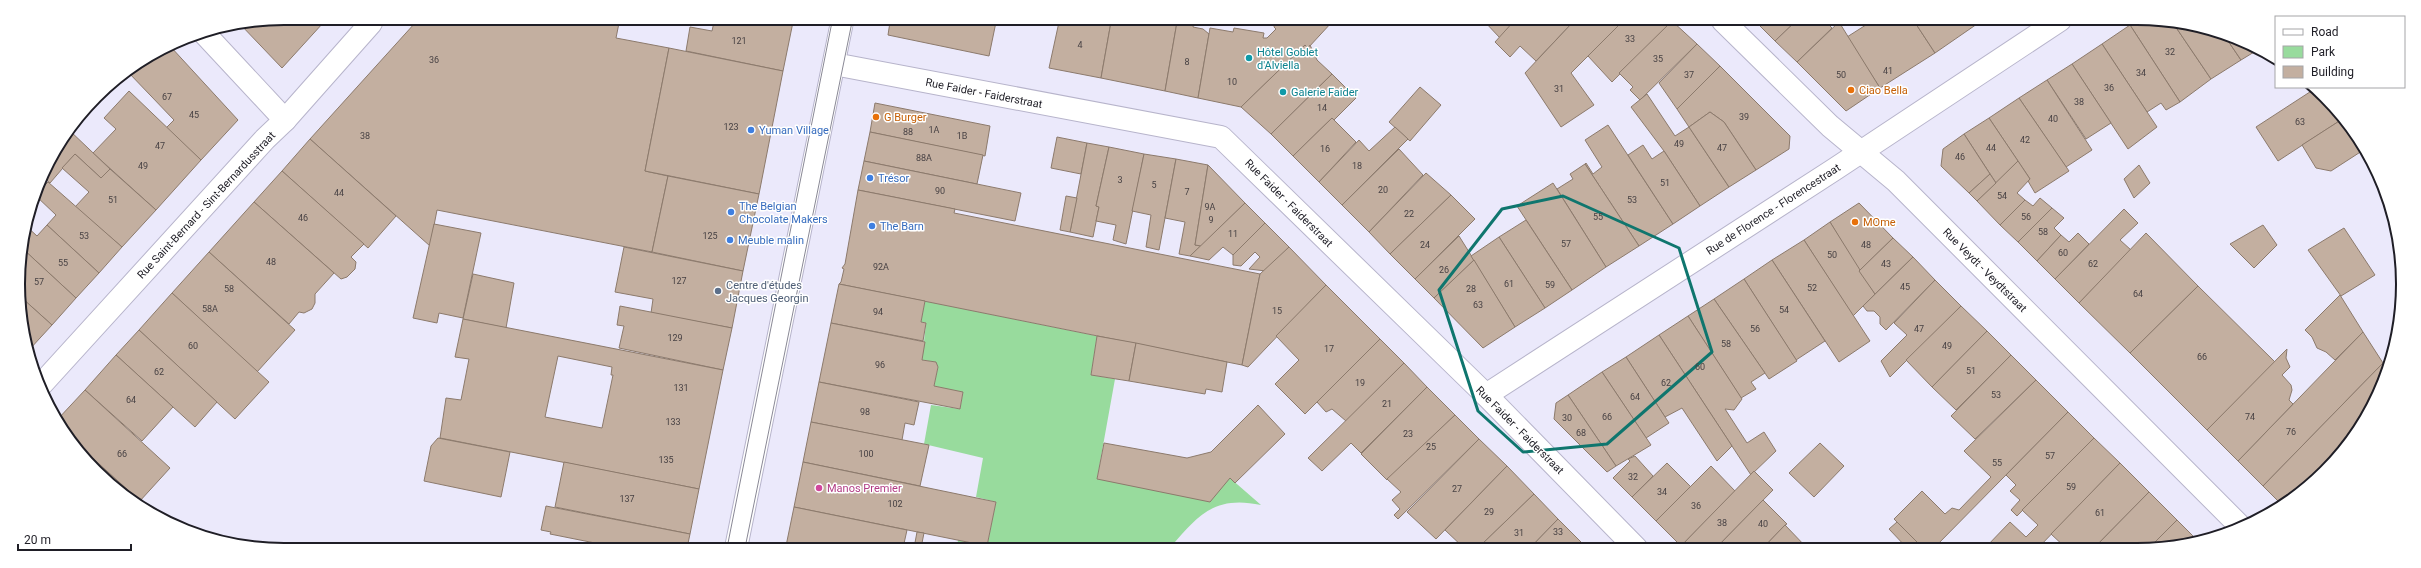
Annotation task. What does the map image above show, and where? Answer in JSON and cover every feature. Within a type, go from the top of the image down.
[{"type":"street","name":"Rue Saint-Bernard - Sint-Bernardusstraat","points":[[44,381],[265,139],[285,120],[369,25]]},
{"type":"street","points":[[737,543],[841,25]]},
{"type":"street","name":"Rue Veydt - Veydtstraat","points":[[1727,25],[1830,126],[1896,181],[2237,523]]},
{"type":"street","name":"Rue de Florence - Florencestraat","points":[[1486,395],[1861,152],[2052,25]]},
{"type":"street","points":[[208,37],[285,120]]},
{"type":"street","name":"Rue Faider - Faiderstraat","points":[[834,64],[1222,137],[1486,395],[1631,543]]},
{"type":"highlighted area","points":[[1563,196],[1679,248],[1712,352],[1607,444],[1523,452],[1478,411],[1439,290],[1502,209]]},
{"type":"green space","points":[[925,301],[1097,336],[1091,375],[1115,379],[1097,479],[1230,478],[1261,505],[1231,503],[1209,510],[1199,517],[1175,543],[988,543],[996,502],[976,497],[983,458],[924,444],[931,405],[960,409],[963,393],[934,386],[938,367],[935,362],[922,360],[926,323],[921,322]]},
{"type":"green space","points":[[958,540],[972,543],[958,543]]},
{"type":"building","points":[[284,25],[321,25],[282,68],[244,28]]},
{"type":"building","points":[[413,25],[619,25],[616,38],[669,48],[645,171],[668,176],[652,252],[437,210],[430,246],[310,139]]},
{"type":"building","points":[[713,25],[792,25],[783,71],[686,51],[690,27],[712,31]]},
{"type":"building","points":[[890,25],[995,25],[989,56],[888,35]]},
{"type":"building","points":[[1058,25],[1110,25],[1101,78],[1049,68]]},
{"type":"building","points":[[1110,25],[1176,25],[1165,91],[1101,78]]},
{"type":"building","points":[[1176,25],[1193,25],[1193,27],[1203,29],[1209,34],[1198,98],[1165,91]]},
{"type":"building","name":"Hôtel Goblet d'Alviella","points":[[1274,25],[1329,25],[1308,48],[1305,45],[1241,107],[1198,98],[1210,28],[1233,32],[1234,28],[1264,33],[1263,38],[1267,38],[1276,29]]},
{"type":"building","points":[[1488,25],[1511,25],[1500,38]]},
{"type":"building","points":[[1510,25],[1570,25],[1536,61],[1520,46],[1510,57],[1495,42]]},
{"type":"building","points":[[1570,25],[1619,25],[1571,73],[1594,105],[1561,127],[1525,73]]},
{"type":"building","points":[[1619,25],[1668,25],[1612,82],[1588,56]]},
{"type":"building","points":[[1668,25],[1676,25],[1697,44],[1640,100],[1630,90],[1633,87],[1619,73]]},
{"type":"building","points":[[1759,25],[1792,25],[1775,41]]},
{"type":"building","points":[[1792,25],[1829,25],[1832,28],[1797,62],[1775,41]]},
{"type":"building","points":[[1836,25],[1841,25],[1880,88],[1846,111],[1797,62]]},
{"type":"building","points":[[1866,25],[1917,25],[1935,53],[1880,88],[1847,37]]},
{"type":"building","points":[[1917,25],[1976,25],[1935,53]]},
{"type":"building","points":[[2130,25],[2176,28],[2211,79],[2180,102]]},
{"type":"building","points":[[2130,25],[2180,102],[2166,110],[2161,103],[2147,112],[2102,44]]},
{"type":"building","points":[[2176,28],[2204,34],[2229,42],[2241,60],[2211,79]]},
{"type":"building","points":[[2229,42],[2253,53],[2241,60]]},
{"type":"building","points":[[1697,44],[1720,66],[1677,109],[1659,83]]},
{"type":"building","points":[[2102,44],[2157,127],[2128,149],[2072,64]]},
{"type":"building","points":[[1305,45],[1308,48],[1310,45],[1317,60],[1332,74],[1271,134],[1241,107]]},
{"type":"building","points":[[669,48],[783,71],[759,194],[645,171]]},
{"type":"building","points":[[174,50],[238,120],[201,160],[166,128],[174,120],[131,75],[154,60]]},
{"type":"building","points":[[2072,64],[2111,123],[2086,139],[2047,80]]},
{"type":"building","points":[[1720,66],[1790,136],[1789,149],[1756,170],[1724,122],[1710,112],[1689,127],[1677,109]]},
{"type":"building","points":[[1332,74],[1356,98],[1334,120],[1332,118],[1293,156],[1271,134]]},
{"type":"building","points":[[2047,80],[2092,150],[2066,167],[2019,98]]},
{"type":"building","points":[[1420,87],[1441,105],[1410,141],[1389,122]]},
{"type":"building","points":[[129,91],[201,160],[156,210],[93,153],[116,129],[104,118]]},
{"type":"building","points":[[2311,92],[2339,122],[2278,161],[2256,127]]},
{"type":"building","points":[[1647,94],[1675,136],[1689,127],[1729,187],[1700,206],[1664,151],[1631,107]]},
{"type":"building","points":[[2019,98],[2069,171],[2035,193],[2028,181],[2030,179],[1989,118]]},
{"type":"building","points":[[875,103],[990,126],[985,156],[870,132]]},
{"type":"building","points":[[1710,112],[1724,122],[1756,170],[1729,187],[1689,127]]},
{"type":"building","points":[[1332,118],[1356,142],[1319,182],[1293,156]]},
{"type":"building","points":[[1989,118],[2018,161],[1996,183],[1964,134]]},
{"type":"building","points":[[2339,122],[2360,153],[2331,171],[2316,168],[2302,145]]},
{"type":"building","points":[[1608,125],[1673,224],[1639,246],[1585,164],[1586,163],[1593,174],[1602,167],[1585,140]]},
{"type":"building","points":[[1395,127],[1408,139],[1342,205],[1319,182],[1359,140],[1369,151]]},
{"type":"building","points":[[870,132],[983,155],[977,184],[864,161]]},
{"type":"building","points":[[73,134],[110,169],[101,178],[75,154],[50,183],[47,180],[52,169]]},
{"type":"building","points":[[1964,134],[1990,174],[1969,193],[1941,166],[1943,149]]},
{"type":"building","points":[[1057,137],[1087,143],[1081,174],[1051,168]]},
{"type":"building","points":[[310,139],[396,216],[368,248],[282,171]]},
{"type":"building","points":[[1087,143],[1109,147],[1096,206],[1099,207],[1093,237],[1070,232]]},
{"type":"building","points":[[1643,145],[1652,159],[1664,151],[1700,206],[1673,224],[1628,155]]},
{"type":"building","points":[[1109,147],[1144,154],[1126,244],[1113,240],[1116,225],[1096,221],[1099,207],[1096,206]]},
{"type":"building","points":[[1399,149],[1423,175],[1369,232],[1342,205]]},
{"type":"building","points":[[75,154],[101,178],[110,169],[156,210],[122,247],[75,207],[89,192],[62,168]]},
{"type":"building","points":[[1144,154],[1176,159],[1159,250],[1146,247],[1151,215],[1132,211]]},
{"type":"building","points":[[1176,159],[1208,165],[1195,245],[1201,246],[1190,256],[1179,254],[1185,222],[1165,218]]},
{"type":"building","points":[[864,161],[1021,193],[1015,221],[858,190]]},
{"type":"building","points":[[2018,161],[2030,179],[2017,193],[2025,200],[2000,225],[1977,201]]},
{"type":"building","points":[[1585,164],[1639,246],[1606,267],[1557,189],[1573,179],[1570,174]]},
{"type":"building","points":[[1208,165],[1245,203],[1201,246],[1195,245]]},
{"type":"building","points":[[2139,165],[2150,183],[2134,198],[2124,179]]},
{"type":"building","points":[[282,171],[364,244],[351,257],[356,262],[355,269],[347,277],[341,279],[254,202]]},
{"type":"building","points":[[1426,173],[1451,195],[1390,254],[1369,232]]},
{"type":"building","points":[[1990,174],[1996,183],[1977,201],[1969,193]]},
{"type":"building","points":[[668,176],[759,194],[743,271],[652,252]]},
{"type":"building","points":[[48,182],[122,247],[99,273],[47,225],[56,215],[40,199],[45,185]]},
{"type":"building","points":[[1553,183],[1606,267],[1572,290],[1517,206]]},
{"type":"building","points":[[858,190],[955,209],[954,213],[1260,274],[1242,365],[839,284],[841,282],[844,269],[842,268],[845,264]]},
{"type":"building","points":[[1451,195],[1475,219],[1415,279],[1390,254]]},
{"type":"building","points":[[1066,196],[1077,198],[1070,232],[1060,230]]},
{"type":"building","points":[[2040,198],[2052,208],[2018,242],[2000,225],[2025,200],[2033,206]]},
{"type":"building","points":[[254,202],[334,273],[315,294],[315,303],[312,309],[304,313],[299,312],[289,324],[209,252]]},
{"type":"building","points":[[1245,203],[1265,223],[1233,255],[1223,247],[1209,260],[1190,256]]},
{"type":"building","points":[[1859,203],[1893,238],[1859,271],[1830,222]]},
{"type":"building","points":[[2052,208],[2064,218],[2054,228],[2061,235],[2037,261],[2018,242]]},
{"type":"building","points":[[2124,209],[2138,223],[2120,240],[2131,250],[2079,303],[2055,279]]},
{"type":"building","points":[[1526,220],[1572,290],[1545,308],[1499,237]]},
{"type":"building","points":[[1830,222],[1875,294],[1853,316],[1804,240]]},
{"type":"building","points":[[1265,223],[1289,247],[1266,271],[1249,269],[1260,257],[1255,252],[1241,266],[1233,265],[1233,255]]},
{"type":"building","points":[[434,224],[481,233],[463,318],[439,313],[437,323],[413,318]]},
{"type":"building","points":[[47,225],[99,273],[76,298],[27,252],[31,230],[37,236]]},
{"type":"building","points":[[2263,225],[2277,245],[2254,268],[2230,244]]},
{"type":"building","points":[[2344,228],[2375,275],[2341,296],[2308,250]]},
{"type":"building","points":[[2078,233],[2089,244],[2055,279],[2037,261],[2061,235],[2069,242]]},
{"type":"building","points":[[2146,233],[2198,286],[2130,353],[2079,303]]},
{"type":"building","points":[[1459,236],[1474,260],[1434,298],[1415,279]]},
{"type":"building","points":[[1499,237],[1545,308],[1515,327],[1471,256]]},
{"type":"building","points":[[1893,238],[1913,257],[1875,294],[1859,271]]},
{"type":"building","points":[[1804,240],[1870,341],[1839,362],[1772,260]]},
{"type":"building","points":[[624,247],[743,271],[732,328],[651,313],[653,299],[615,292]]},
{"type":"building","points":[[1289,247],[1326,285],[1248,367],[1242,365],[1260,274]]},
{"type":"building","points":[[27,252],[76,298],[52,325],[26,302],[25,284]]},
{"type":"building","points":[[209,252],[295,330],[257,372],[172,293]]},
{"type":"building","points":[[1913,257],[1935,280],[1886,330],[1880,324],[1880,317],[1874,311],[1867,311],[1863,306]]},
{"type":"building","points":[[1474,260],[1515,327],[1483,348],[1434,298]]},
{"type":"building","points":[[1772,260],[1825,341],[1796,360],[1744,279]]},
{"type":"building","points":[[473,274],[514,283],[506,328],[463,319]]},
{"type":"building","points":[[1744,279],[1797,361],[1769,379],[1714,299]]},
{"type":"building","points":[[1935,280],[1961,306],[1890,377],[1881,361],[1907,335],[1894,323]]},
{"type":"building","points":[[839,284],[925,301],[921,322],[926,323],[923,341],[831,323]]},
{"type":"building","points":[[1326,285],[1380,339],[1305,414],[1275,384],[1299,360],[1276,336]]},
{"type":"building","points":[[2198,286],[2275,362],[2207,430],[2130,353]]},
{"type":"building","points":[[172,293],[269,382],[235,419],[139,330]]},
{"type":"building","points":[[2340,295],[2363,332],[2335,360],[2326,352],[2317,348],[2312,337],[2305,330]]},
{"type":"building","points":[[1714,299],[1765,373],[1751,382],[1756,389],[1741,398],[1688,316]]},
{"type":"building","points":[[26,302],[52,325],[33,346],[27,318]]},
{"type":"building","points":[[620,306],[732,328],[723,370],[619,348],[624,326],[617,325]]},
{"type":"building","points":[[1961,306],[1987,331],[1932,387],[1906,360]]},
{"type":"building","points":[[1688,316],[1742,399],[1734,410],[1725,409],[1747,443],[1764,432],[1776,451],[1751,475],[1659,335]]},
{"type":"building","points":[[463,319],[723,370],[699,489],[440,438],[446,398],[461,400],[469,359],[455,357]],"holes":[[[558,356],[612,367],[611,375],[613,375],[602,428],[545,417]]]},
{"type":"building","points":[[831,323],[925,342],[922,360],[936,362],[938,367],[934,386],[963,392],[960,409],[819,382]]},
{"type":"building","points":[[139,330],[217,402],[195,427],[116,355]]},
{"type":"building","points":[[1987,331],[2011,355],[1956,410],[1932,387]]},
{"type":"building","points":[[2363,332],[2383,363],[2263,486],[2238,461]]},
{"type":"building","points":[[1659,335],[1732,446],[1717,461],[1682,408],[1665,417],[1626,357]]},
{"type":"building","points":[[1097,336],[1136,343],[1129,381],[1091,375]]},
{"type":"building","points":[[1380,339],[1404,363],[1346,421],[1332,409],[1326,412],[1317,402]]},
{"type":"building","points":[[1136,343],[1227,362],[1222,392],[1206,389],[1205,394],[1129,381]]},
{"type":"building","points":[[2287,349],[2286,358],[2290,367],[2282,375],[2291,385],[2292,390],[2289,400],[2293,404],[2238,461],[2207,430]]},
{"type":"building","points":[[116,355],[173,407],[142,441],[85,390]]},
{"type":"building","points":[[2011,355],[2036,380],[1975,439],[1951,416]]},
{"type":"building","points":[[1626,357],[1669,423],[1646,438],[1602,372]]},
{"type":"building","points":[[1404,363],[1427,387],[1361,453],[1351,443],[1322,471],[1308,458]]},
{"type":"building","points":[[2383,363],[2376,383],[2361,414],[2332,455],[2308,479],[2278,501],[2263,486]]},
{"type":"building","points":[[1602,372],[1651,445],[1616,466],[1568,395]]},
{"type":"building","points":[[2036,380],[2068,412],[1939,543],[1918,543],[1894,519],[1922,491],[1945,514],[1952,508],[1959,510],[1991,477],[1964,451]]},
{"type":"building","points":[[819,382],[919,402],[914,425],[905,423],[902,440],[811,422]]},
{"type":"building","points":[[1427,387],[1455,415],[1387,480],[1361,454]]},
{"type":"building","points":[[85,390],[170,468],[141,500],[121,485],[89,455],[61,416]]},
{"type":"building","points":[[1568,395],[1616,466],[1607,472],[1554,419],[1556,403]]},
{"type":"building","points":[[1258,405],[1285,434],[1235,483],[1230,478],[1210,502],[1097,479],[1104,443],[1187,458],[1211,452]]},
{"type":"building","points":[[2068,412],[2094,438],[2017,516],[2011,510],[2020,500],[2010,491],[2016,485],[2006,475]]},
{"type":"building","points":[[1455,415],[1479,439],[1398,519],[1394,515],[1400,509],[1392,500],[1401,492],[1387,479]]},
{"type":"building","points":[[811,422],[929,445],[920,486],[803,462]]},
{"type":"building","points":[[438,438],[510,452],[501,497],[424,481],[431,446]]},
{"type":"building","points":[[2094,438],[2120,463],[2043,543],[1990,543],[2010,522],[2026,537],[2038,525],[2022,510]]},
{"type":"building","points":[[1479,439],[1507,466],[1436,539],[1407,512]]},
{"type":"building","points":[[1820,443],[1844,466],[1814,497],[1789,473]]},
{"type":"building","points":[[88,454],[129,491],[113,479]]},
{"type":"building","points":[[1635,456],[1653,476],[1632,497],[1613,478],[1630,461],[1628,459]]},
{"type":"building","points":[[564,462],[699,489],[690,534],[555,507]]},
{"type":"building","points":[[803,462],[996,502],[988,543],[972,543],[794,507]]},
{"type":"building","points":[[1667,463],[1691,487],[1656,521],[1632,497]]},
{"type":"building","points":[[2120,463],[2149,492],[2099,543],[2061,543],[2051,534]]},
{"type":"building","points":[[1507,466],[1534,494],[1483,543],[1459,543],[1445,530]]},
{"type":"building","points":[[1711,466],[1735,491],[1684,543],[1678,543],[1656,521]]},
{"type":"building","points":[[1754,471],[1773,490],[1721,543],[1684,543]]},
{"type":"building","points":[[2149,492],[2177,520],[2155,542],[2099,543]]},
{"type":"building","points":[[1534,494],[1558,519],[1535,543],[1483,543]]},
{"type":"building","points":[[1763,500],[1787,524],[1768,543],[1721,543]]},
{"type":"building","points":[[546,506],[690,534],[688,543],[595,543],[550,534],[551,532],[541,530]]},
{"type":"building","points":[[794,507],[907,530],[904,543],[787,543]]},
{"type":"building","points":[[1558,519],[1582,543],[1535,543]]},
{"type":"building","points":[[2177,520],[2194,537],[2171,541],[2155,542]]},
{"type":"building","points":[[1897,522],[1918,543],[1902,543],[1889,529]]},
{"type":"building","points":[[1785,525],[1802,543],[1768,543]]},
{"type":"building","points":[[917,532],[924,533],[922,543],[915,543]]},
{"type":"tram line","points":[[728,543],[831,25]]},
{"type":"tram line","points":[[746,543],[851,25]]},
{"type":"place","name":"Hôtel Goblet d'Alviella","points":[[1249,58]]},
{"type":"place","name":"Ciao Bella","points":[[1851,90]]},
{"type":"place","name":"Galerie Faider","points":[[1283,92]]},
{"type":"place","name":"G Burger","points":[[876,117]]},
{"type":"place","name":"Yuman Village","points":[[751,130]]},
{"type":"place","name":"Trésor","points":[[870,178]]},
{"type":"place","name":"The Belgian Chocolate Makers","points":[[731,212]]},
{"type":"place","name":"MOme","points":[[1855,222]]},
{"type":"place","name":"The Barn","points":[[872,226]]},
{"type":"place","name":"Meuble malin","points":[[730,240]]},
{"type":"place","name":"Centre d'études Jacques Georgin","points":[[718,291]]},
{"type":"place","name":"Manos Premier","points":[[819,488]]}]
